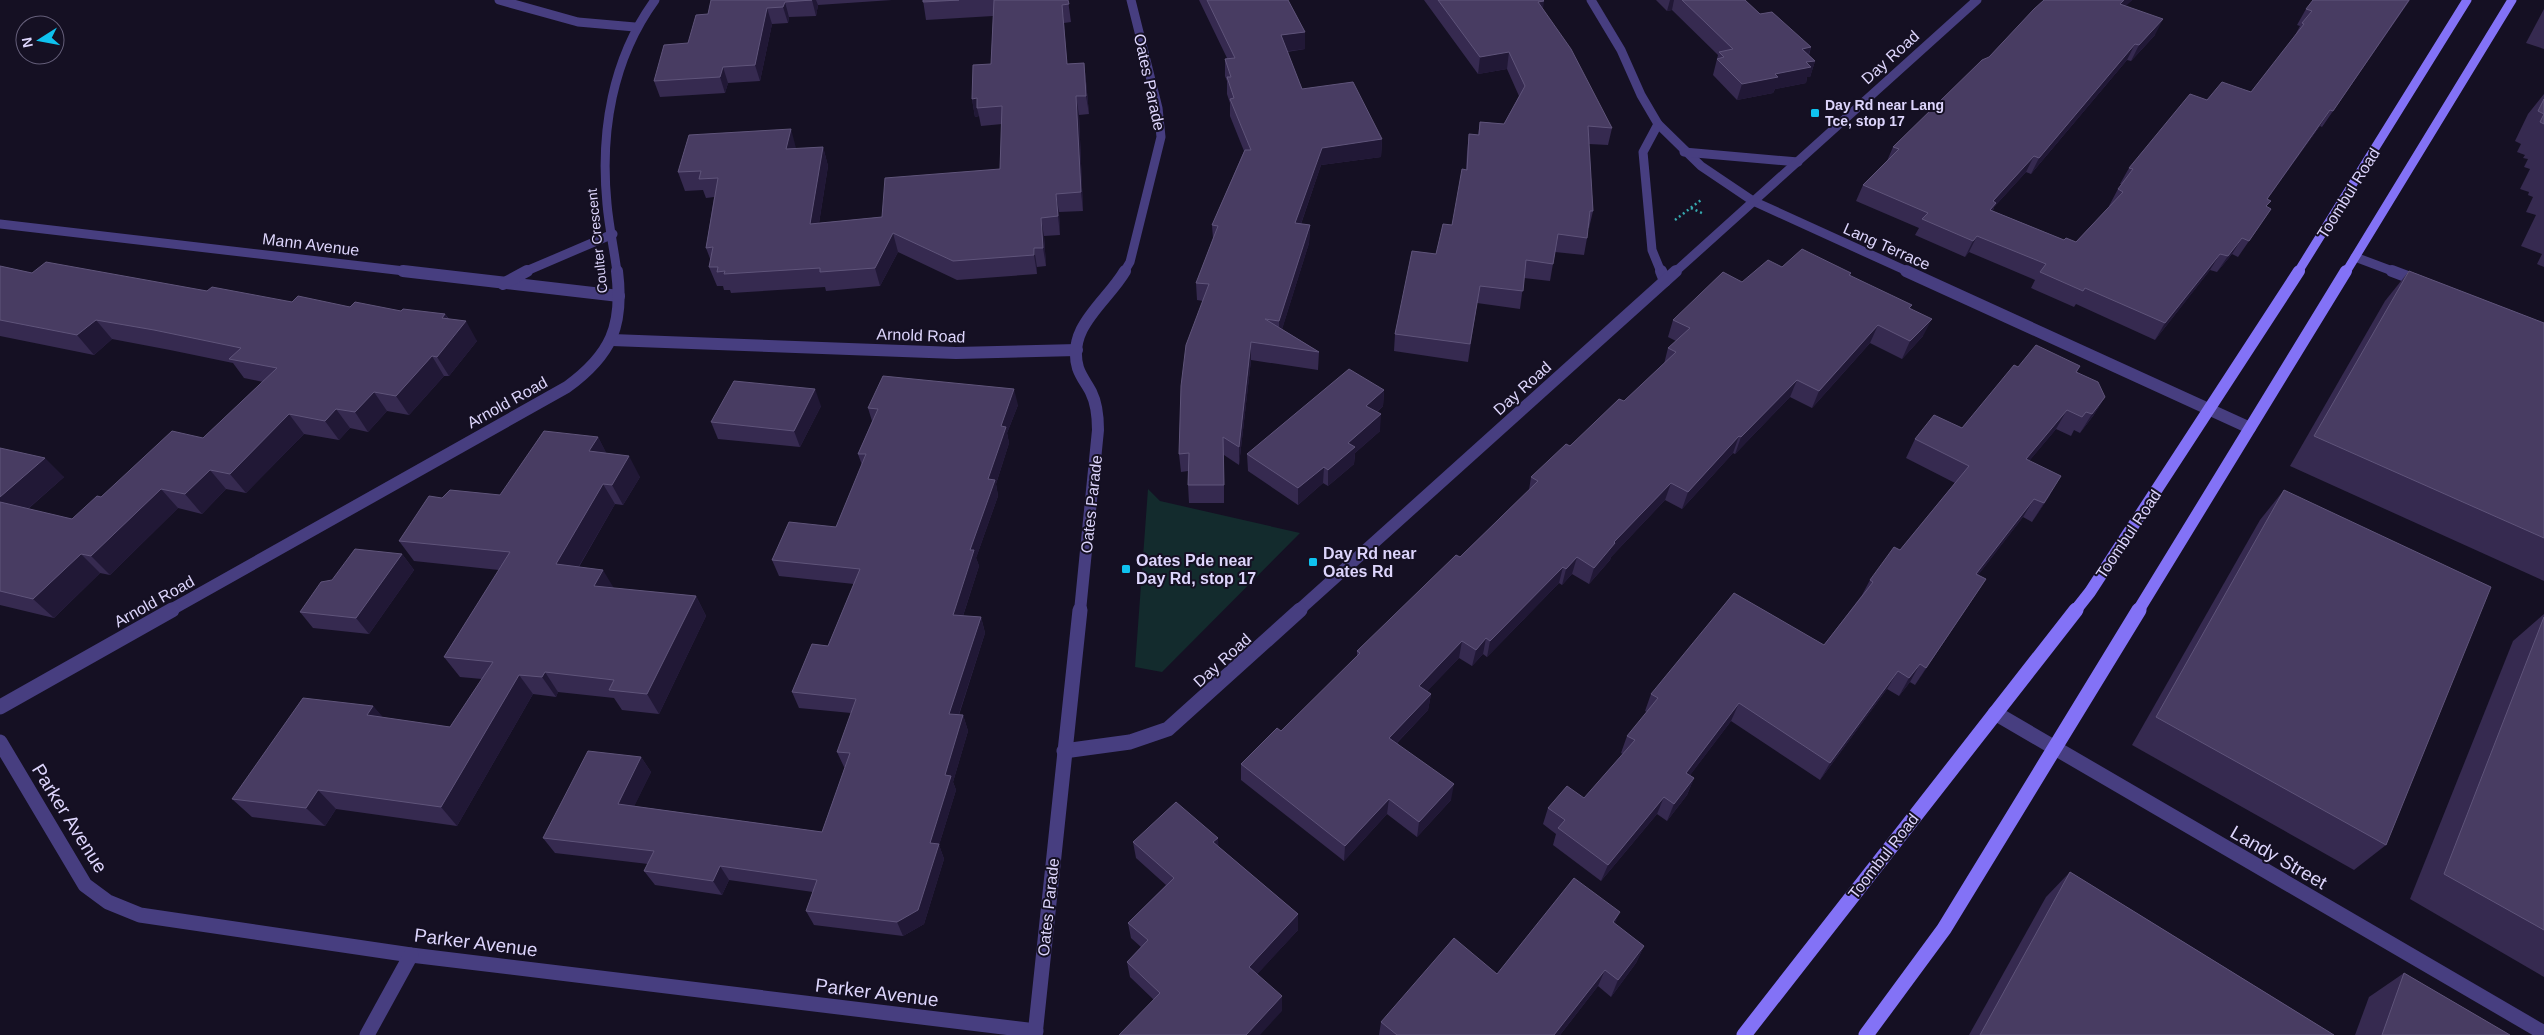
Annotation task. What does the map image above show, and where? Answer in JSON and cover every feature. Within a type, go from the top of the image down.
[{"type":"main road","name":"Toombul Road","points":[[1744,1035],[2090,592],[2316,245],[2467,0]]},
{"type":"main road","points":[[1866,1035],[1944,929],[2512,0]]},
{"type":"street","points":[[499,0],[578,22],[635,27]]},
{"type":"street","name":"Coulter Crescent","points":[[612,340],[618,316],[619,296],[613,234],[606,190],[607,118],[613,83],[622,55],[635,27],[655,0]]},
{"type":"street","name":"Oates Parade","points":[[1036,1033],[1098,436],[1096,404],[1078,369],[1077,350],[1080,332],[1085,321],[1120,281],[1130,262],[1161,137],[1158,108],[1131,0]]},
{"type":"street","name":"Lang Terrace","points":[[1591,0],[1622,50],[1641,95],[1658,124],[1684,152],[1701,166],[1753,201],[2250,428]]},
{"type":"street","name":"Day Road","points":[[1064,751],[1130,743],[1152,738],[1168,729],[1977,0]]},
{"type":"street","points":[[1658,124],[1643,152],[1652,250],[1665,281]]},
{"type":"street","points":[[1684,152],[1798,162]]},
{"type":"street","name":"Mann Avenue","points":[[0,224],[619,296]]},
{"type":"street","points":[[503,284],[539,264],[613,234]]},
{"type":"street","points":[[2355,257],[2434,286]]},
{"type":"street","name":"Arnold Road","points":[[0,707],[567,387],[588,372],[612,340],[956,353],[1077,350]]},
{"type":"street","name":"Landy Street","points":[[1995,713],[2054,750],[2544,1033]]},
{"type":"street","name":"Parker Avenue","points":[[0,742],[85,885],[104,902],[125,912],[150,918],[411,954],[1036,1033]]},
{"type":"street","points":[[366,1035],[411,954]]},
{"type":"path","points":[[1691,208],[1706,215]]},
{"type":"green space","points":[[1148,489],[1160,501],[1300,533],[1162,672],[1135,667]]},
{"type":"building","points":[[711,0],[812,0],[785,2],[783,7],[767,8],[755,65],[723,67],[720,77],[654,81],[664,45],[688,43],[696,15],[708,14]]},
{"type":"building","points":[[923,0],[959,0],[923,2]]},
{"type":"building","points":[[994,0],[1068,0],[1069,4],[1062,5],[1067,64],[1084,63],[1086,96],[1076,96],[1081,192],[1056,194],[1058,216],[1041,218],[1043,248],[1034,248],[1034,255],[953,261],[893,233],[875,268],[820,272],[820,268],[724,274],[725,271],[717,272],[718,267],[709,267],[713,247],[706,248],[718,178],[699,179],[701,171],[678,172],[689,135],[791,129],[786,149],[823,147],[810,224],[882,217],[885,178],[1000,169],[1002,106],[977,108],[977,98],[972,99],[973,65],[991,64]]},
{"type":"building","points":[[1207,0],[1288,0],[1305,32],[1281,35],[1302,89],[1353,82],[1382,139],[1322,148],[1295,223],[1310,225],[1279,321],[1265,319],[1319,352],[1251,342],[1239,447],[1223,437],[1224,485],[1188,485],[1189,453],[1179,454],[1181,386],[1186,345],[1209,284],[1196,283],[1218,226],[1212,225],[1245,150],[1251,150],[1230,99],[1234,98],[1227,77],[1231,77],[1225,59],[1235,58]]},
{"type":"building","points":[[1438,0],[1543,0],[1538,2],[1571,49],[1612,128],[1588,126],[1593,211],[1590,211],[1587,238],[1558,234],[1553,264],[1526,260],[1523,291],[1480,286],[1470,344],[1395,334],[1412,251],[1436,254],[1443,224],[1452,225],[1462,169],[1467,170],[1469,134],[1479,135],[1480,122],[1504,124],[1525,86],[1509,52],[1480,57]]},
{"type":"building","points":[[1682,0],[1745,0],[1760,14],[1772,12],[1811,47],[1802,49],[1815,61],[1806,62],[1811,67],[1775,74],[1778,77],[1742,84],[1717,59],[1724,57],[1719,52],[1733,49]]},
{"type":"building","points":[[2044,0],[2124,0],[2120,4],[2163,19],[2139,45],[2135,44],[2039,158],[2034,156],[1993,201],[1996,203],[1990,210],[2064,240],[2066,238],[2076,242],[2123,192],[2118,189],[2133,169],[2129,168],[2190,94],[2207,100],[2222,82],[2251,92],[2304,24],[2302,23],[2312,11],[2306,9],[2313,0],[2409,0],[2333,111],[2330,110],[2267,199],[2271,201],[2266,206],[2271,209],[2249,241],[2242,238],[2228,256],[2220,254],[2165,323],[2085,288],[2083,291],[2040,272],[2046,264],[1977,236],[1973,241],[1922,219],[1928,213],[1863,185],[1899,149],[1893,147],[1982,60],[1989,57]]},
{"type":"building","points":[[2544,99],[2544,114],[2538,111]]},
{"type":"building","points":[[2544,114],[2544,124],[2540,122]]},
{"type":"building","points":[[1802,249],[1851,273],[1849,275],[1912,305],[1909,308],[1932,319],[1910,341],[1878,325],[1819,391],[1797,380],[1741,437],[1739,436],[1688,492],[1671,483],[1614,542],[1594,568],[1577,557],[1566,569],[1563,567],[1490,641],[1486,638],[1476,650],[1462,641],[1419,686],[1431,694],[1389,738],[1454,784],[1419,822],[1389,799],[1345,846],[1241,764],[1277,728],[1281,731],[1360,653],[1357,651],[1456,555],[1460,557],[1538,481],[1531,477],[1566,444],[1570,446],[1619,399],[1624,401],[1676,352],[1668,348],[1690,328],[1673,320],[1723,272],[1742,282],[1768,260],[1782,267]]},
{"type":"building","points":[[46,262],[207,291],[212,287],[292,302],[298,296],[350,307],[355,302],[401,311],[403,309],[445,314],[442,318],[466,321],[437,357],[432,356],[396,396],[374,392],[355,412],[336,409],[325,421],[289,414],[230,474],[210,470],[185,494],[161,489],[91,556],[81,554],[33,599],[0,591],[0,502],[72,519],[97,496],[101,497],[172,431],[203,438],[277,368],[229,359],[241,348],[154,330],[96,320],[77,335],[0,320],[0,266],[32,273]]},
{"type":"building","points":[[2409,271],[2544,323],[2544,538],[2314,436]]},
{"type":"building","points":[[2036,345],[2080,366],[2076,372],[2098,382],[2105,397],[2092,414],[2086,412],[2082,417],[2067,410],[2026,459],[2061,476],[2044,503],[2034,499],[1976,574],[1986,579],[1926,668],[1920,664],[1909,678],[1898,671],[1830,763],[1739,703],[1686,773],[1694,778],[1674,804],[1664,797],[1608,865],[1558,828],[1565,820],[1548,808],[1567,786],[1584,798],[1635,740],[1627,736],[1658,698],[1651,694],[1734,593],[1824,645],[1873,582],[1870,580],[1894,547],[1900,550],[1969,466],[1915,439],[1934,415],[1962,428],[2014,365],[2018,367]]},
{"type":"building","points":[[1349,369],[1384,390],[1366,406],[1381,414],[1348,443],[1355,447],[1328,470],[1324,467],[1298,488],[1247,454]]},
{"type":"building","points":[[883,376],[1014,389],[1001,426],[1006,427],[988,479],[995,480],[970,550],[974,550],[953,615],[981,617],[949,714],[963,715],[945,775],[951,776],[930,843],[939,844],[918,910],[897,922],[806,911],[817,880],[720,866],[713,881],[644,871],[654,851],[543,838],[588,751],[641,757],[618,804],[822,832],[850,753],[837,752],[856,699],[792,692],[812,644],[828,646],[860,569],[772,560],[789,522],[836,527],[866,454],[858,454],[878,409],[868,408]]},
{"type":"building","points":[[734,381],[815,389],[794,431],[711,422]]},
{"type":"building","points":[[544,431],[598,437],[589,451],[629,456],[612,485],[603,484],[556,564],[603,570],[594,586],[696,596],[647,694],[609,690],[614,680],[545,672],[542,677],[519,675],[441,807],[318,790],[306,808],[232,799],[303,698],[373,706],[367,715],[450,727],[493,662],[444,657],[510,552],[399,541],[429,496],[442,498],[450,490],[500,495]]},
{"type":"building","points":[[0,448],[45,458],[0,497]]},
{"type":"building","points":[[2284,490],[2491,587],[2386,845],[2156,717]]},
{"type":"building","points":[[355,549],[402,554],[356,618],[300,612],[321,582],[332,580]]},
{"type":"building","points":[[2544,617],[2544,930],[2444,874]]},
{"type":"building","points":[[1176,802],[1218,838],[1213,842],[1298,914],[1249,967],[1282,996],[1246,1035],[1119,1035],[1160,993],[1127,962],[1148,940],[1128,923],[1174,878],[1133,842]]},
{"type":"building","points":[[2070,872],[2334,1035],[1980,1035]]},
{"type":"building","points":[[1574,878],[1620,912],[1613,922],[1644,946],[1618,980],[1605,970],[1554,1035],[1397,1035],[1381,1022],[1454,938],[1497,974]]},
{"type":"building","points":[[2404,973],[2510,1035],[2382,1035]]},
{"type":"place","name":"Day Rd near Lang Tce, stop 17","points":[[1815,113]]},
{"type":"place","name":"Day Rd near Oates Rd","points":[[1313,562]]},
{"type":"place","name":"Oates Pde near Day Rd, stop 17","points":[[1126,569]]}]
